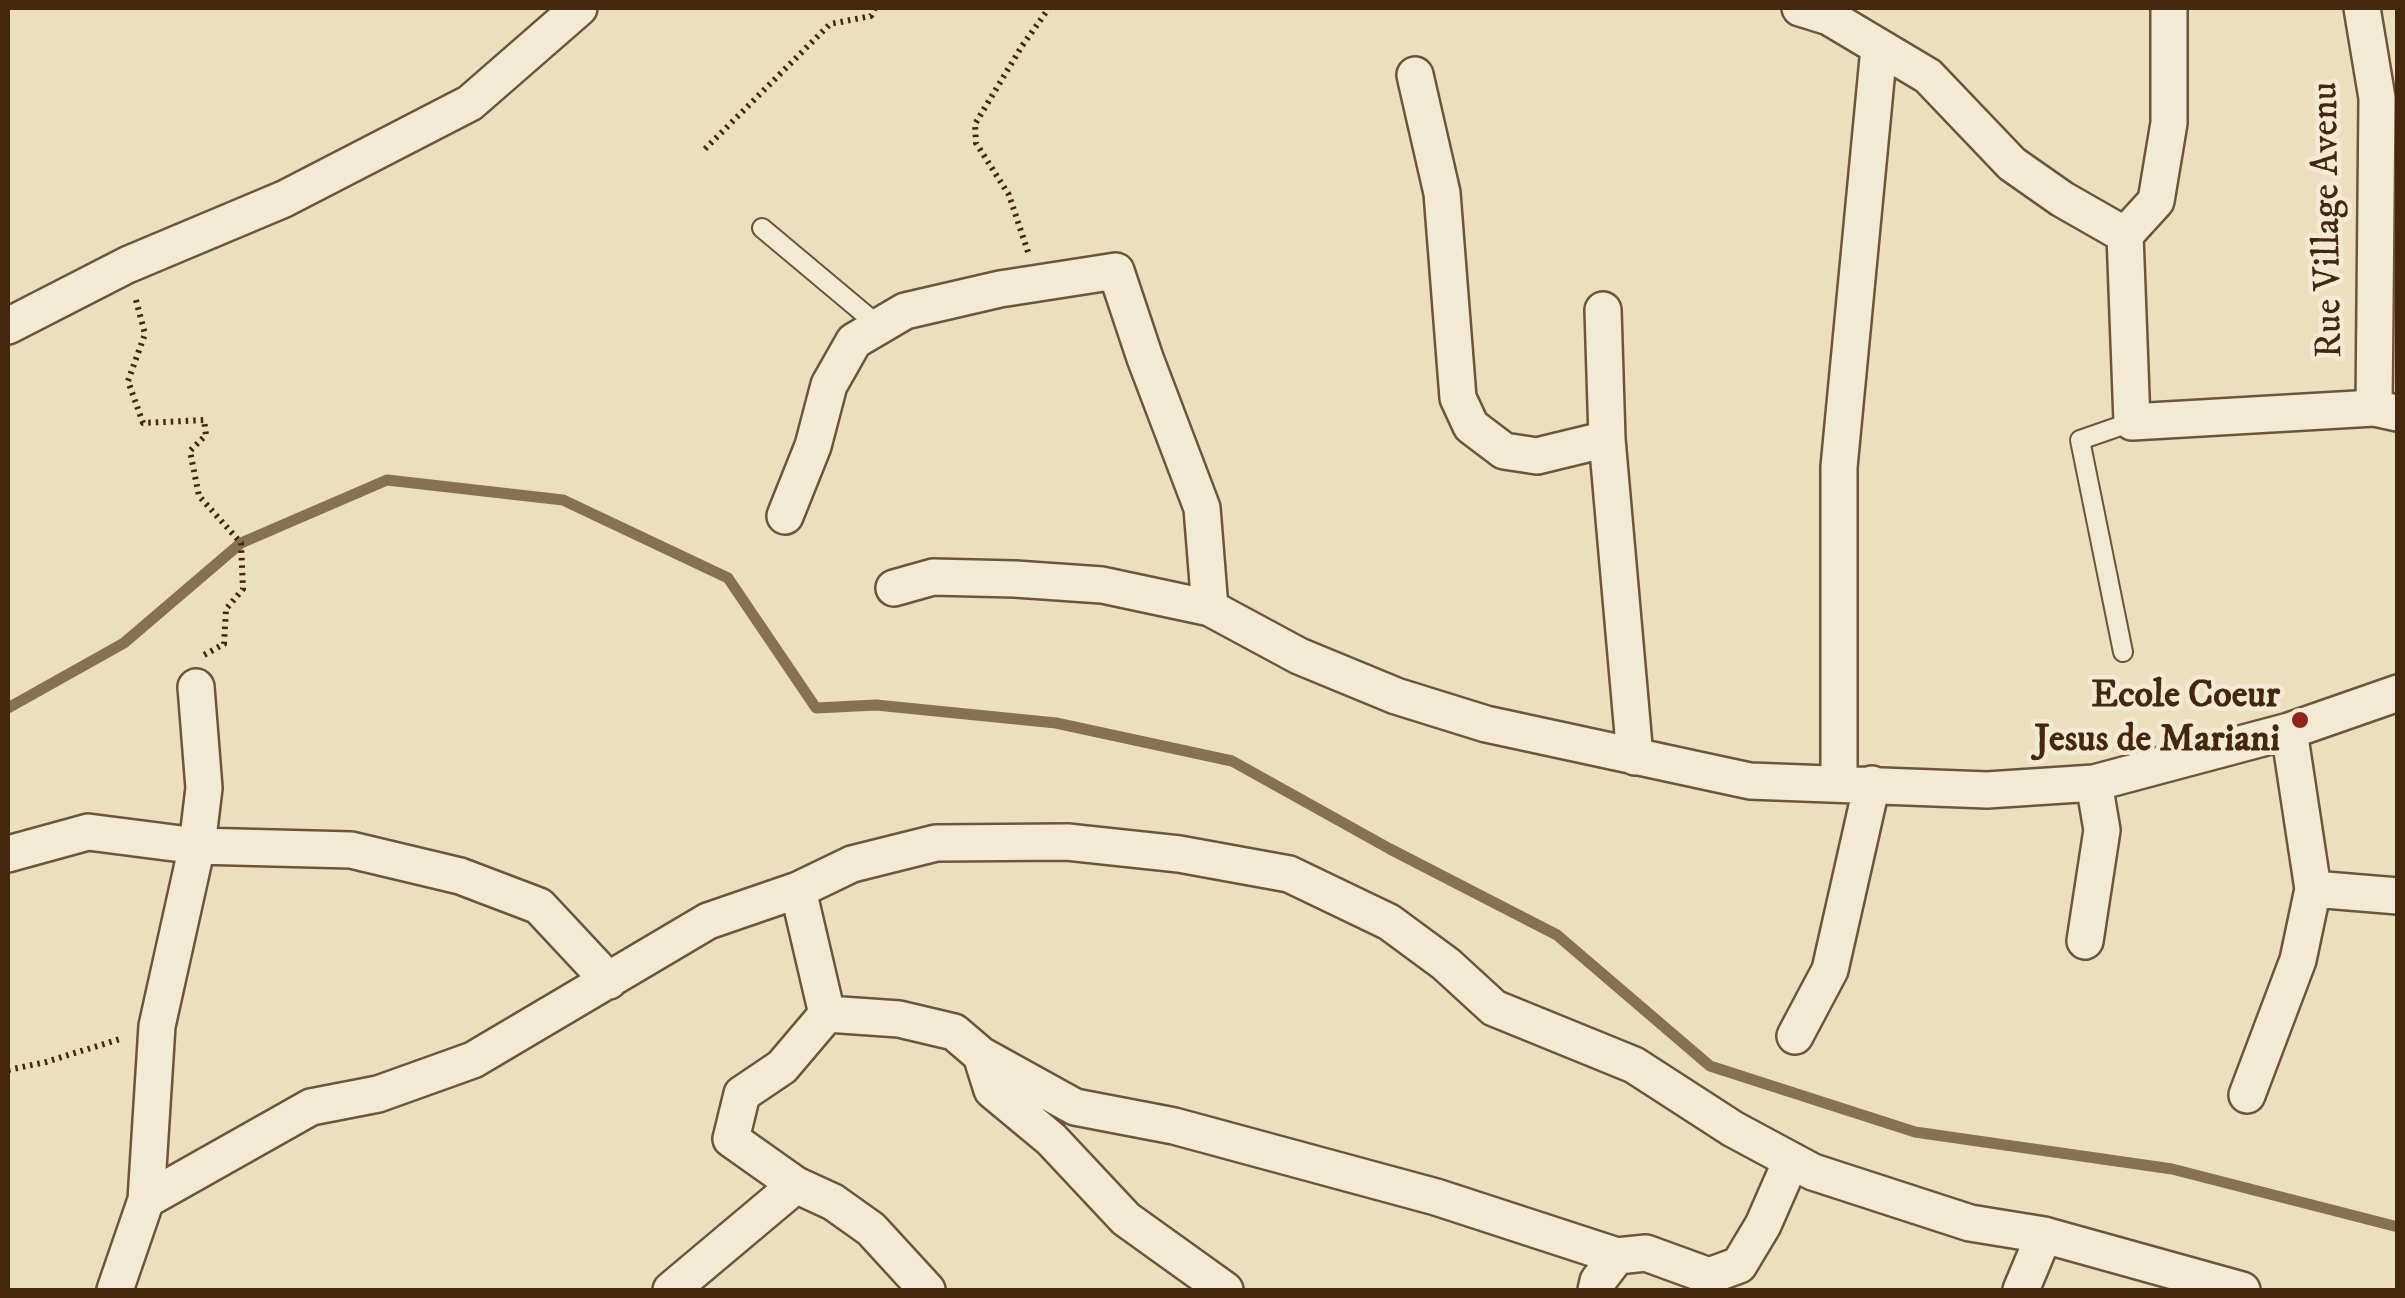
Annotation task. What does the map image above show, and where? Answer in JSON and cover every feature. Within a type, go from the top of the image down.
[{"type":"street","points":[[8,326],[127,266],[284,199],[470,103],[579,8]]},
{"type":"street","points":[[1800,8],[1829,17],[1928,76],[2012,164],[2062,199],[2125,235]]},
{"type":"street","points":[[2169,8],[2168,123],[2156,201],[2125,235],[2132,422],[2386,411]]},
{"type":"street","name":"Rue Village Avenu","points":[[2362,8],[2376,98],[2386,411]]},
{"type":"street","points":[[1794,1036],[1830,970],[1855,783],[1839,467],[1878,48]]},
{"type":"street","points":[[1416,75],[1442,193],[1458,398],[1471,426],[1504,451],[1537,456],[1607,439]]},
{"type":"street","points":[[784,516],[813,446],[830,385],[854,341],[904,311],[1116,271],[1202,508],[1210,608]]},
{"type":"street","points":[[1603,310],[1607,439],[1636,757]]},
{"type":"street","points":[[894,588],[933,578],[1015,579],[1102,585],[1210,608],[1298,656],[1396,696],[1486,724],[1750,781],[1987,790],[2094,783],[2290,731],[2398,693]]},
{"type":"street","points":[[116,1290],[146,1200],[157,1026],[197,846],[204,788],[196,686]]},
{"type":"street","points":[[2247,1095],[2298,960],[2313,889],[2290,731]]},
{"type":"street","points":[[2085,941],[2102,830],[2094,783]]},
{"type":"street","points":[[8,854],[88,832],[197,846],[351,850],[460,876],[539,906],[609,981]]},
{"type":"street","points":[[146,1200],[311,1107],[378,1094],[473,1060],[708,921],[798,890],[852,864],[936,843],[1067,842],[1179,854],[1289,874],[1388,922],[1446,964],[1494,1008],[1634,1066],[1733,1129],[1813,1172],[1970,1223],[2044,1235],[2242,1290]]},
{"type":"street","points":[[2313,889],[2398,896]]},
{"type":"street","points":[[798,890],[827,1014]]},
{"type":"street","points":[[827,1014],[898,1020],[954,1032],[981,1055],[1075,1107],[1174,1126],[1436,1196],[1617,1256],[1646,1253],[1709,1276],[1744,1278],[1791,1161]]},
{"type":"street","points":[[827,1014],[782,1067],[742,1094],[731,1139],[796,1185],[833,1202],[871,1230],[927,1290]]},
{"type":"street","points":[[981,1055],[992,1090],[1051,1139],[1126,1219],[1225,1290]]},
{"type":"street","points":[[671,1290],[796,1185]]},
{"type":"street","points":[[2021,1290],[2044,1235]]},
{"type":"street","points":[[1596,1290],[1598,1281],[1617,1256]]},
{"type":"lane","points":[[762,228],[879,326]]},
{"type":"lane","points":[[2123,652],[2080,440],[2132,422]]},
{"type":"path","points":[[705,148],[830,24],[871,16],[875,8]]},
{"type":"path","points":[[1038,283],[1009,195],[976,143],[975,124],[1049,8]]},
{"type":"path","points":[[127,266],[144,334],[128,381],[142,423],[204,420],[206,435],[190,450],[199,496],[241,544],[243,589],[226,608],[224,644],[194,660],[196,686]]},
{"type":"path","points":[[8,1070],[46,1062],[157,1026]]},
{"type":"waterway","points":[[8,708],[124,643],[241,543],[387,480],[563,500],[728,578],[816,708],[876,705],[1056,723],[1232,761],[1390,849],[1557,935],[1710,1066],[1915,1132],[2172,1169],[2398,1227]]},
{"type":"place","name":"Ecole Coeur Jesus de Mariani","points":[[2300,720]]}]
